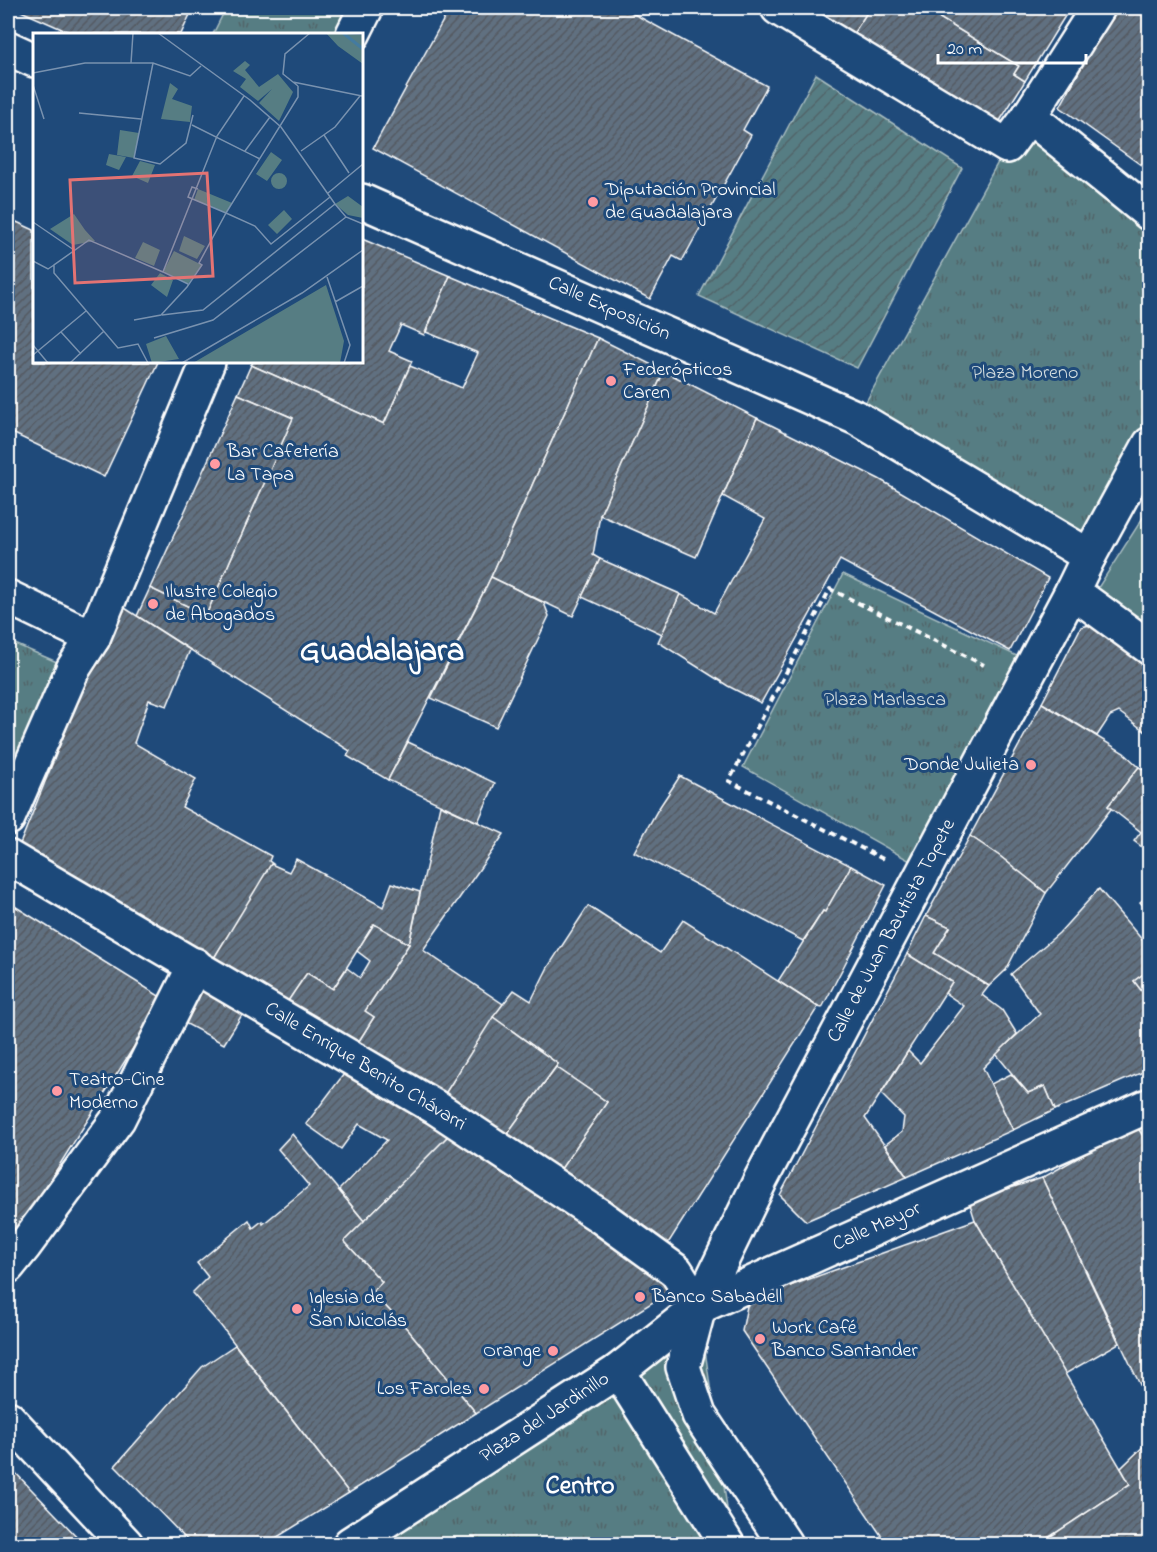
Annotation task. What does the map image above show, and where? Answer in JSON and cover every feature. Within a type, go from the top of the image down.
[{"type":"street","points":[[354,33],[366,8]]},
{"type":"street","points":[[778,8],[1007,146],[1029,116],[1098,8]]},
{"type":"street","points":[[8,48],[33,60]]},
{"type":"street","points":[[1029,116],[1149,214]]},
{"type":"street","name":"Calle Exposición","points":[[363,201],[857,418],[1089,556]]},
{"type":"street","points":[[8,818],[74,669],[93,638],[208,363]]},
{"type":"street","points":[[1089,556],[1149,444]]},
{"type":"street","name":"Calle de Juan Bautista Topete","points":[[699,1307],[761,1179],[1089,556]]},
{"type":"street","points":[[1072,591],[1149,648]]},
{"type":"street","points":[[8,597],[93,638]]},
{"type":"street","name":"Calle Enrique Benito Chávarri","points":[[8,857],[435,1107],[600,1216],[676,1271],[699,1307]]},
{"type":"street","points":[[8,1266],[118,1119],[195,965]]},
{"type":"street","name":"Calle Mayor","points":[[618,1371],[699,1307],[1149,1105]]},
{"type":"street","points":[[699,1307],[683,1367],[699,1415],[784,1544]]},
{"type":"street","name":"Plaza del Jardinillo","points":[[384,1536],[618,1371],[727,1545]]},
{"type":"street","points":[[8,1418],[126,1545]]},
{"type":"street","points":[[350,1545],[384,1536]]},
{"type":"path","points":[[920,878],[729,781],[819,610],[830,590],[1023,684]]},
{"type":"green space","points":[[226,8],[366,8],[354,33],[214,33]]},
{"type":"green space","points":[[816,74],[962,168],[857,368],[699,296]]},
{"type":"green space","name":"Plaza Moreno","points":[[1029,116],[1149,214],[1149,444],[1089,556],[857,418],[1007,146]]},
{"type":"green space","points":[[1149,508],[1149,638],[1094,594]]},
{"type":"green space","name":"Plaza Marlasca","points":[[843,574],[1017,656],[910,861],[743,767]]},
{"type":"green space","points":[[8,641],[73,669],[8,818]]},
{"type":"green space","points":[[699,1307],[732,1544],[389,1544],[379,1527]]},
{"type":"building","points":[[14,8],[193,8],[181,33],[71,33]]},
{"type":"building","name":"Diputación Provincial de Guadalajara","points":[[450,8],[623,8],[767,86],[743,130],[751,135],[682,261],[673,256],[650,299],[373,148]]},
{"type":"building","points":[[801,8],[870,8],[850,39]]},
{"type":"building","points":[[870,8],[943,8],[938,17],[1019,66],[1014,74],[1025,81],[993,132],[850,39]]},
{"type":"building","points":[[943,8],[1070,8],[1025,81],[1014,74],[1019,66],[938,17]]},
{"type":"building","points":[[1114,8],[1150,8],[1150,153],[1141,165],[1060,107]]},
{"type":"building","points":[[8,218],[33,230],[33,363],[158,363],[104,477],[8,431]]},
{"type":"building","points":[[363,239],[450,276],[424,335],[401,325],[389,351],[412,361],[384,424],[251,365],[252,363],[363,363]]},
{"type":"building","points":[[450,276],[598,338],[491,577],[388,780],[347,756],[350,751],[137,616],[150,588],[206,615],[293,418],[238,394],[251,365],[384,424],[410,366],[462,388],[478,353],[426,332]]},
{"type":"building","points":[[598,338],[664,371],[600,515],[593,555],[600,559],[573,616],[491,577]]},
{"type":"building","points":[[664,371],[757,418],[696,557],[600,515]]},
{"type":"building","points":[[238,394],[293,418],[206,615],[150,588]]},
{"type":"building","points":[[757,418],[879,479],[1048,578],[1010,651],[840,560],[761,703],[728,686],[658,642],[680,594],[714,613],[765,519],[723,496]]},
{"type":"building","points":[[600,559],[680,594],[662,634],[582,597]]},
{"type":"building","points":[[491,577],[544,603],[549,616],[496,727],[431,698]]},
{"type":"building","points":[[117,603],[190,650],[167,706],[149,700],[134,743],[196,779],[182,807],[271,856],[269,861],[273,864],[214,958],[16,854]]},
{"type":"building","points":[[1104,622],[1150,657],[1150,735],[1119,712],[1110,716],[1097,736],[1042,703],[1081,627]]},
{"type":"building","points":[[1042,703],[1124,753],[1139,767],[1108,806],[1111,809],[1046,893],[1001,857],[970,836]]},
{"type":"building","points":[[408,742],[495,783],[478,822],[388,780]]},
{"type":"building","points":[[1139,767],[1150,773],[1150,853],[1134,841],[1141,832],[1108,806]]},
{"type":"building","points":[[680,776],[851,866],[825,912],[823,911],[803,941],[634,852]]},
{"type":"building","points":[[440,805],[504,834],[423,950],[503,1004],[443,1097],[357,1044],[374,1017],[365,1011],[409,944]]},
{"type":"building","points":[[970,836],[1001,857],[1046,893],[1006,970],[989,986],[934,953],[950,927],[926,916]]},
{"type":"building","points":[[296,859],[383,907],[392,883],[420,892],[409,944],[374,924],[333,989],[307,973],[288,1001],[214,958],[271,864],[289,872]]},
{"type":"building","points":[[851,866],[886,885],[822,1008],[778,981],[823,911],[825,912]]},
{"type":"building","points":[[1099,889],[1150,949],[1150,969],[1134,981],[1150,1002],[1150,1069],[1055,1110],[1045,1086],[1028,1093],[996,1054],[1040,1014],[1011,974],[1059,933]]},
{"type":"building","points":[[1150,894],[1150,913],[1140,902]]},
{"type":"building","name":"Teatro-Cine Moderno","points":[[8,902],[164,999],[16,1234],[8,1229]]},
{"type":"building","points":[[588,906],[660,953],[683,920],[818,1007],[667,1245],[558,1173],[607,1102],[556,1067],[558,1064],[493,1017],[514,990],[531,1001],[548,967]]},
{"type":"building","points":[[926,916],[950,927],[934,953],[989,986],[982,995],[1002,1010],[1017,1034],[983,1068],[1013,1130],[907,1177],[885,1145],[902,1132],[904,1117],[881,1094],[908,1051],[920,1063],[964,1006],[945,993],[952,982],[907,954]]},
{"type":"building","points":[[374,924],[409,944],[365,1011],[374,1017],[357,1044],[288,1001],[307,973],[333,989],[347,968],[360,978],[370,961],[357,951]]},
{"type":"building","points":[[907,954],[952,982],[865,1118],[907,1177],[806,1221],[780,1195]]},
{"type":"building","points":[[1150,969],[1150,1002],[1134,981]]},
{"type":"building","points":[[200,982],[245,1010],[224,1044],[181,1021]]},
{"type":"building","points":[[493,1017],[558,1064],[504,1138],[443,1097]]},
{"type":"building","points":[[556,1067],[607,1102],[558,1173],[504,1138]]},
{"type":"building","points":[[347,1070],[454,1130],[364,1221],[339,1190],[387,1140],[359,1124],[341,1149],[306,1124]]},
{"type":"building","points":[[1011,1074],[1028,1093],[1045,1086],[1055,1110],[1013,1130],[991,1084]]},
{"type":"building","points":[[1150,1119],[1150,1147],[1136,1125]]},
{"type":"building","points":[[1136,1125],[1150,1147],[1150,1384],[1142,1389],[1042,1178]]},
{"type":"building","points":[[454,1130],[677,1287],[476,1413],[409,1331],[372,1292],[382,1282],[344,1241]]},
{"type":"building","name":"Iglesia de San Nicolás","points":[[292,1134],[364,1221],[344,1241],[382,1282],[372,1292],[409,1331],[476,1413],[349,1493],[221,1326],[192,1293],[208,1277],[197,1263],[249,1220],[253,1228],[262,1221],[263,1224],[309,1186],[278,1149]]},
{"type":"building","points":[[1042,1178],[1119,1343],[1065,1374],[975,1220],[969,1201]]},
{"type":"building","points":[[975,1220],[1130,1484],[1039,1544],[887,1544],[742,1331],[748,1301]]},
{"type":"building","points":[[235,1345],[349,1493],[266,1544],[191,1544],[115,1466],[202,1367]]},
{"type":"building","points":[[1150,1440],[1150,1544],[1039,1544],[1130,1484],[1121,1468]]},
{"type":"building","points":[[8,1465],[84,1544],[8,1544]]},
{"type":"place","name":"Diputación Provincial de Guadalajara","points":[[593,202]]},
{"type":"place","name":"Federópticos Caren","points":[[611,381]]},
{"type":"place","name":"Bar Cafetería La Tapa","points":[[215,464]]},
{"type":"place","name":"Ilustre Colegio de Abogados","points":[[153,604]]},
{"type":"place","name":"Donde Julieta","points":[[1031,765]]},
{"type":"place","name":"Teatro-Cine Moderno","points":[[57,1091]]},
{"type":"place","name":"Banco Sabadell","points":[[640,1297]]},
{"type":"place","name":"Iglesia de San Nicolás","points":[[297,1309]]},
{"type":"place","name":"Work Café Banco Santander","points":[[760,1339]]},
{"type":"place","name":"Orange","points":[[553,1351]]},
{"type":"place","name":"Los Faroles","points":[[484,1389]]},
{"type":"district","name":"Guadalajara","points":[[382,652]]},
{"type":"district","name":"Centro","points":[[580,1487]]}]
